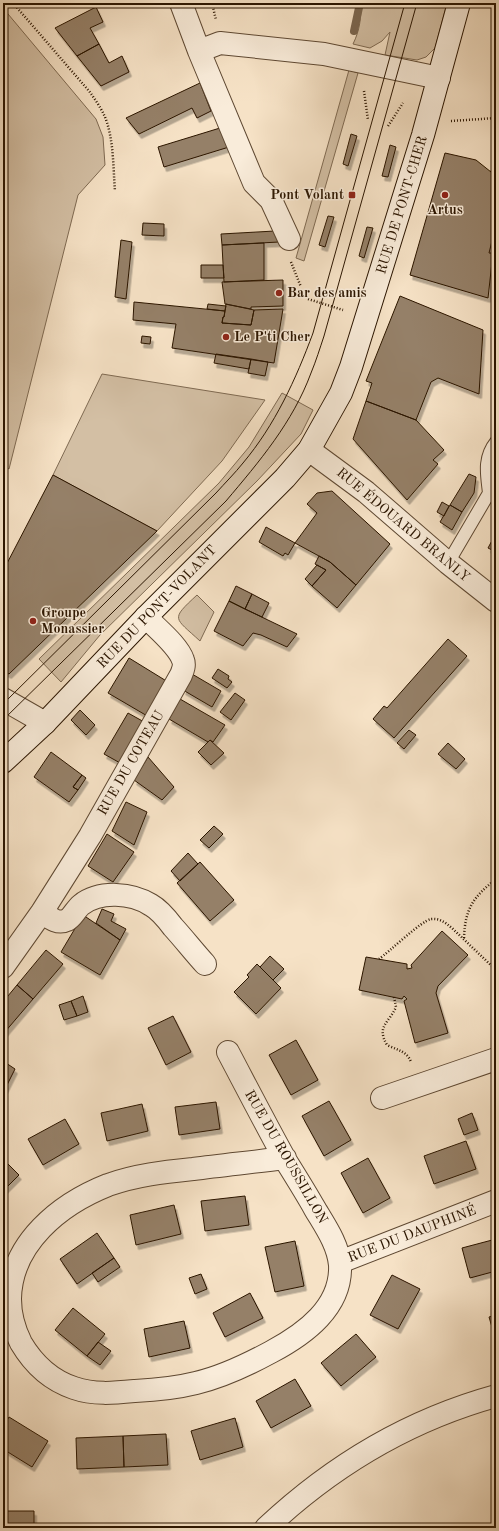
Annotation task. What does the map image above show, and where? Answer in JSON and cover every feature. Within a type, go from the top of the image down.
[{"type":"street","points":[[181,3],[199,51],[254,183],[271,200],[289,239]]},
{"type":"street","name":"RUE DE PONT-CHER","points":[[310,450],[341,393],[351,367],[423,135],[459,3]]},
{"type":"street","points":[[199,51],[220,43],[324,54],[439,78]]},
{"type":"street","name":"RUE ÉDOUARD BRANLY","points":[[310,450],[366,492],[448,563],[496,601]]},
{"type":"street","name":"RUE DU PONT-VOLANT","points":[[3,762],[45,723],[146,617],[285,478],[310,450]]},
{"type":"street","name":"RUE DU COTEAU","points":[[3,967],[42,912],[90,836],[181,675],[184,666],[179,652],[146,617]]},
{"type":"street","points":[[3,699],[45,723]]},
{"type":"street","points":[[42,912],[56,922],[61,922],[68,920],[79,906],[87,900],[98,897],[126,895],[152,905],[162,913],[205,964]]},
{"type":"street","name":"RUE DU ROUSSILLON","points":[[228,1052],[285,1158],[333,1238],[340,1262]]},
{"type":"street","points":[[382,1098],[496,1059]]},
{"type":"street","name":"RUE DU DAUPHINÉ","points":[[285,1158],[136,1176],[107,1186],[77,1200],[53,1217],[31,1240],[21,1255],[12,1280],[11,1291],[11,1312],[18,1337],[28,1354],[40,1369],[55,1380],[72,1388],[87,1392],[109,1394],[156,1390],[196,1383],[226,1374],[283,1346],[321,1316],[332,1300],[339,1283],[340,1262],[496,1202]]},
{"type":"street","points":[[266,1528],[311,1488],[364,1452],[398,1433],[432,1417],[496,1396]]},
{"type":"lane","points":[[448,563],[493,495],[486,464],[488,455],[496,442]]},
{"type":"path","points":[[13,3],[89,91],[100,107],[110,132],[115,191]]},
{"type":"path","points":[[364,91],[368,120]]},
{"type":"path","points":[[388,126],[403,103]]},
{"type":"path","points":[[447,121],[496,118]]},
{"type":"path","points":[[491,172],[494,169],[496,171]]},
{"type":"path","points":[[308,299],[346,311]]},
{"type":"path","points":[[464,939],[465,917],[469,908],[496,879]]},
{"type":"path","points":[[379,959],[425,921],[430,919],[446,923],[496,970]]},
{"type":"path","points":[[394,997],[396,1007],[386,1020],[382,1033],[387,1045],[406,1053],[409,1057],[418,1086]]},
{"type":"shaded area","points":[[361,3],[447,3],[435,48],[426,57],[417,60],[385,55],[390,32],[382,41],[370,48],[353,44],[360,24]]},
{"type":"shaded area","points":[[3,8],[96,119],[103,137],[105,165],[78,195],[9,469],[3,465]]},
{"type":"shaded area","points":[[349,70],[358,73],[304,261],[296,258]]},
{"type":"shaded area","points":[[102,374],[265,400],[222,461],[157,531],[53,475]]},
{"type":"shaded area","points":[[282,393],[313,410],[301,434],[257,481],[100,635],[61,682],[39,659],[219,483],[249,447]]},
{"type":"shaded area","points":[[197,595],[214,612],[200,641],[185,627],[179,618],[179,614],[182,609]]},
{"type":"building","points":[[96,7],[103,22],[90,28],[99,44],[77,56],[55,28]]},
{"type":"building","points":[[99,44],[109,63],[122,56],[129,72],[101,86],[77,56]]},
{"type":"building","points":[[200,83],[211,111],[197,118],[192,108],[139,134],[126,118]]},
{"type":"building","points":[[220,128],[229,147],[164,167],[158,147]]},
{"type":"building","points":[[351,134],[357,136],[348,166],[343,164]]},
{"type":"building","points":[[390,145],[396,147],[388,177],[382,176]]},
{"type":"building","points":[[445,153],[476,160],[496,176],[496,225],[489,253],[493,253],[488,298],[410,275]]},
{"type":"building","points":[[328,216],[334,217],[325,247],[319,245]]},
{"type":"building","points":[[143,223],[164,224],[164,236],[142,235]]},
{"type":"building","points":[[367,227],[373,228],[364,258],[359,256]]},
{"type":"building","points":[[275,231],[279,242],[222,245],[221,234]]},
{"type":"building","points":[[121,240],[132,242],[126,299],[115,297]]},
{"type":"building","points":[[264,243],[264,280],[224,282],[222,245]]},
{"type":"building","points":[[201,265],[223,265],[224,278],[201,278]]},
{"type":"building","points":[[283,280],[283,306],[251,307],[251,309],[225,304],[222,282]]},
{"type":"building","points":[[400,296],[483,330],[479,394],[438,378],[431,382],[416,420],[366,401],[372,383],[366,381]]},
{"type":"building","name":"Le P'ti Cher","points":[[134,302],[225,311],[222,323],[251,325],[254,310],[283,309],[274,363],[172,348],[176,324],[133,320]]},
{"type":"building","points":[[208,304],[226,306],[225,311],[207,309]]},
{"type":"building","points":[[226,304],[254,310],[251,325],[222,323]]},
{"type":"building","points":[[142,336],[151,337],[150,344],[141,343]]},
{"type":"building","points":[[216,354],[251,359],[249,369],[214,363]]},
{"type":"building","points":[[251,359],[268,362],[265,376],[248,373]]},
{"type":"building","points":[[366,401],[416,420],[444,450],[433,460],[438,464],[407,500],[353,439]]},
{"type":"building","points":[[469,474],[476,477],[474,493],[462,512],[450,505]]},
{"type":"building","name":"Groupe Monassier","points":[[53,475],[157,531],[9,674],[3,671],[3,571]]},
{"type":"building","points":[[332,491],[390,544],[356,585],[330,562],[295,543],[317,513],[307,504],[317,493]]},
{"type":"building","points":[[442,502],[449,506],[444,516],[437,512]]},
{"type":"building","points":[[450,505],[462,512],[452,530],[440,522]]},
{"type":"building","points":[[266,527],[295,543],[288,555],[285,553],[283,556],[259,542]]},
{"type":"building","points":[[495,535],[496,536],[496,552],[488,548]]},
{"type":"building","points":[[319,556],[330,562],[356,585],[337,608],[312,586],[326,570],[315,564]]},
{"type":"building","points":[[317,565],[326,570],[312,586],[305,579]]},
{"type":"building","points":[[236,586],[252,594],[245,609],[229,601]]},
{"type":"building","points":[[252,594],[269,603],[262,617],[245,609]]},
{"type":"building","points":[[229,601],[297,634],[287,647],[253,633],[243,646],[214,631]]},
{"type":"building","points":[[448,639],[467,656],[394,738],[373,719],[384,706],[387,708]]},
{"type":"building","points":[[129,658],[168,682],[149,717],[108,693]]},
{"type":"building","points":[[218,669],[229,676],[228,679],[232,682],[227,688],[212,678]]},
{"type":"building","points":[[192,674],[221,691],[212,707],[183,690]]},
{"type":"building","points":[[235,693],[245,700],[231,720],[220,712]]},
{"type":"building","points":[[180,699],[225,725],[213,742],[210,740],[208,742],[169,719]]},
{"type":"building","points":[[80,710],[95,725],[86,735],[71,720]]},
{"type":"building","points":[[128,713],[146,723],[122,764],[104,754]]},
{"type":"building","points":[[409,730],[416,735],[404,749],[397,743]]},
{"type":"building","points":[[210,740],[224,753],[211,765],[198,752]]},
{"type":"building","points":[[448,743],[465,759],[456,769],[438,754]]},
{"type":"building","points":[[51,752],[82,775],[73,787],[78,790],[69,802],[34,777]]},
{"type":"building","points":[[148,757],[174,787],[162,800],[134,780]]},
{"type":"building","points":[[82,775],[86,778],[78,790],[73,787]]},
{"type":"building","points":[[126,802],[147,812],[134,845],[112,831]]},
{"type":"building","points":[[214,826],[223,834],[209,848],[200,840]]},
{"type":"building","points":[[107,834],[134,852],[113,882],[88,866]]},
{"type":"building","points":[[188,853],[198,864],[180,881],[171,871]]},
{"type":"building","points":[[200,862],[234,900],[210,921],[177,883]]},
{"type":"building","points":[[102,909],[114,914],[111,921],[126,929],[120,940],[96,923]]},
{"type":"building","points":[[83,915],[120,940],[100,975],[61,952]]},
{"type":"building","points":[[442,931],[468,955],[438,986],[436,993],[448,1033],[415,1043],[404,1001],[407,999],[404,996],[402,999],[359,990],[366,957],[407,964],[407,969],[412,968],[411,965]]},
{"type":"building","points":[[46,950],[63,964],[33,999],[17,985]]},
{"type":"building","points":[[270,956],[284,969],[273,980],[260,967]]},
{"type":"building","points":[[257,964],[281,988],[256,1014],[234,992],[249,977],[247,975]]},
{"type":"building","points":[[17,985],[33,999],[4,1033],[3,1002]]},
{"type":"building","points":[[83,996],[88,1012],[77,1016],[71,1001]]},
{"type":"building","points":[[71,1001],[77,1016],[64,1020],[59,1005]]},
{"type":"building","points":[[173,1016],[191,1052],[166,1065],[148,1028]]},
{"type":"building","points":[[296,1040],[318,1080],[291,1095],[269,1055]]},
{"type":"building","points":[[3,1061],[15,1069],[5,1089],[3,1087]]},
{"type":"building","points":[[329,1101],[351,1140],[324,1156],[302,1116]]},
{"type":"building","points":[[216,1102],[220,1129],[179,1135],[175,1107]]},
{"type":"building","points":[[142,1104],[148,1131],[107,1141],[101,1113]]},
{"type":"building","points":[[472,1113],[478,1130],[464,1135],[458,1119]]},
{"type":"building","points":[[65,1119],[79,1144],[43,1165],[28,1139]]},
{"type":"building","points":[[466,1141],[476,1169],[434,1184],[424,1156]]},
{"type":"building","points":[[368,1158],[390,1198],[363,1213],[341,1173]]},
{"type":"building","points":[[3,1159],[19,1175],[3,1191]]},
{"type":"building","points":[[245,1196],[249,1225],[205,1231],[201,1201]]},
{"type":"building","points":[[174,1205],[181,1234],[136,1245],[130,1215]]},
{"type":"building","points":[[97,1233],[114,1258],[77,1284],[60,1259]]},
{"type":"building","points":[[496,1239],[496,1271],[470,1278],[462,1248]]},
{"type":"building","points":[[295,1241],[304,1286],[275,1292],[265,1247]]},
{"type":"building","points":[[114,1258],[120,1267],[98,1282],[92,1273]]},
{"type":"building","points":[[201,1274],[207,1289],[195,1294],[189,1278]]},
{"type":"building","points":[[392,1275],[420,1289],[398,1329],[370,1315]]},
{"type":"building","points":[[250,1293],[263,1318],[225,1337],[213,1313]]},
{"type":"building","points":[[73,1308],[105,1334],[87,1356],[55,1330]]},
{"type":"building","points":[[496,1315],[496,1341],[489,1317]]},
{"type":"building","points":[[184,1321],[190,1348],[149,1357],[144,1329]]},
{"type":"building","points":[[356,1334],[376,1357],[341,1386],[321,1363]]},
{"type":"building","points":[[98,1342],[111,1351],[100,1365],[87,1356]]},
{"type":"building","points":[[295,1379],[311,1406],[271,1428],[256,1401]]},
{"type":"building","points":[[9,1417],[48,1441],[32,1467],[3,1449],[3,1427]]},
{"type":"building","points":[[235,1418],[243,1447],[200,1460],[191,1431]]},
{"type":"building","points":[[166,1434],[168,1465],[124,1467],[123,1436]]},
{"type":"building","points":[[123,1436],[124,1467],[77,1469],[76,1438]]},
{"type":"building","points":[[3,1511],[34,1511],[34,1528],[3,1528]]},
{"type":"waterway","points":[[354,31],[360,3]]},
{"type":"tram line","points":[[3,704],[216,493],[240,467],[275,417],[292,384],[313,333],[405,3]]},
{"type":"tram line","points":[[3,720],[226,501],[263,456],[295,408],[304,391],[324,336],[417,3]]},
{"type":"place","name":"Pont Volant","points":[[352,195]]},
{"type":"place","name":"Artus","points":[[445,195]]},
{"type":"place","name":"Bar des amis","points":[[279,293]]},
{"type":"place","name":"Le P'ti Cher","points":[[226,337]]},
{"type":"place","name":"Groupe Monassier","points":[[33,621]]}]
